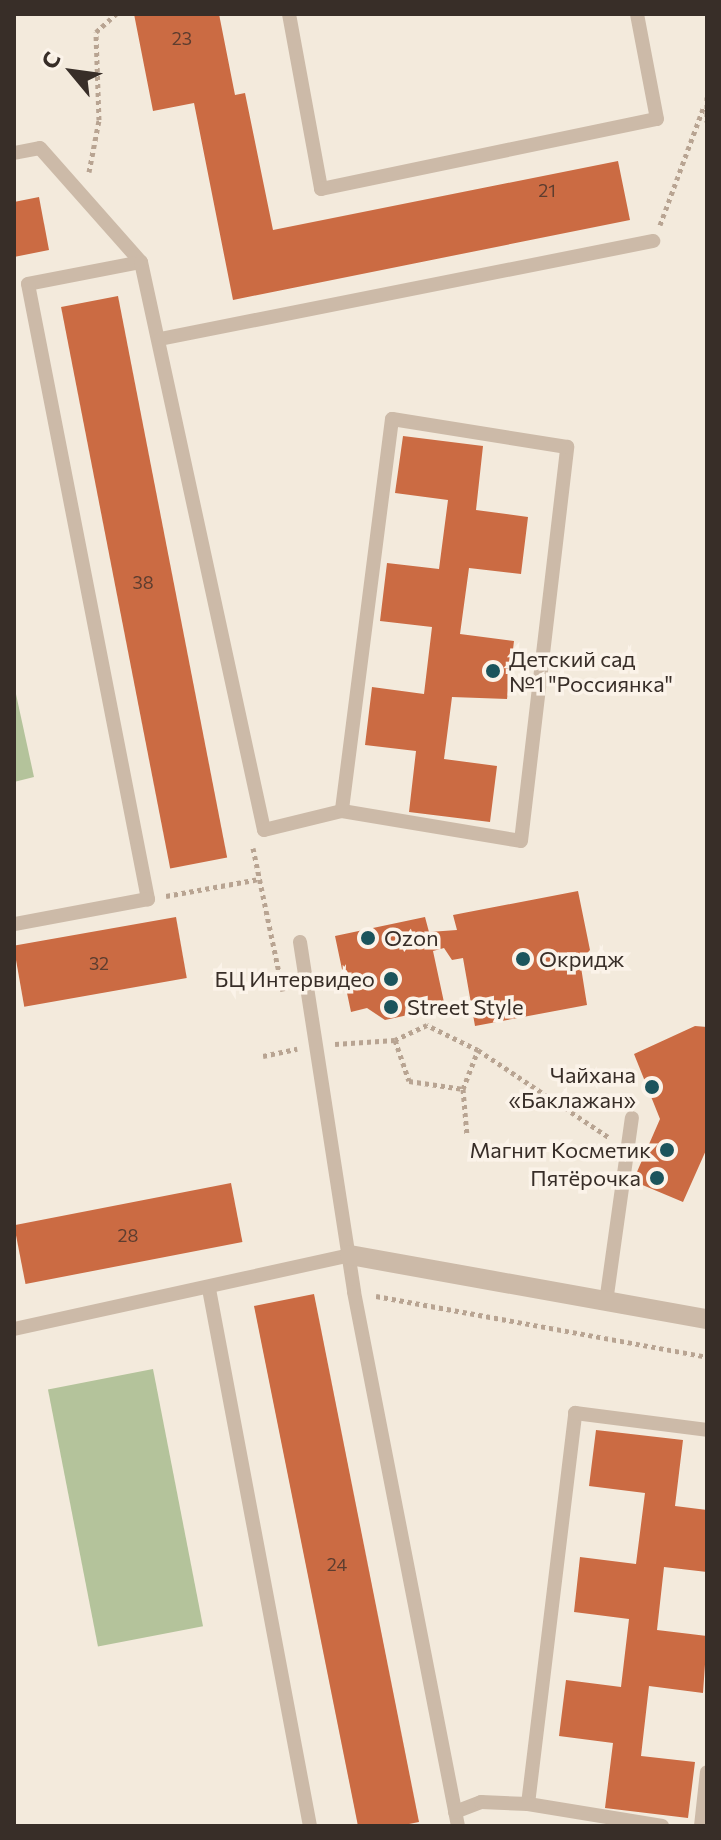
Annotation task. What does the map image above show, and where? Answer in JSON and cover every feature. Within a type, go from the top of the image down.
[{"type":"street","points":[[350,1255],[707,1319]]},
{"type":"lane","points":[[289,14],[321,189],[657,119],[637,14]]},
{"type":"lane","points":[[14,153],[40,148],[141,262],[264,830],[342,811],[521,841],[567,447],[392,419],[342,811]]},
{"type":"lane","points":[[160,339],[653,241]]},
{"type":"lane","points":[[14,924],[148,899],[28,284],[141,262]]},
{"type":"lane","points":[[300,942],[354,1292],[457,1819],[481,1802],[528,1804],[662,1826]]},
{"type":"lane","points":[[606,1302],[632,1118]]},
{"type":"lane","points":[[14,1329],[209,1289],[350,1255]]},
{"type":"lane","points":[[209,1289],[310,1826]]},
{"type":"lane","points":[[528,1804],[575,1413],[707,1430]]},
{"type":"lane","points":[[701,1826],[707,1772]]},
{"type":"path","points":[[653,241],[707,97]]},
{"type":"path","points":[[704,106],[707,122]]},
{"type":"path","points":[[148,899],[260,879]]},
{"type":"path","points":[[316,1045],[395,1040],[427,1025],[478,1050],[627,1149]]},
{"type":"path","points":[[395,1040],[409,1081],[463,1089]]},
{"type":"path","points":[[263,1056],[293,1050]]},
{"type":"path","points":[[467,1136],[463,1089],[478,1050]]},
{"type":"path","points":[[354,1292],[707,1357]]},
{"type":"green space","points":[[14,685],[34,777],[14,782]]},
{"type":"green space","points":[[153,1369],[203,1626],[98,1647],[48,1389]]},
{"type":"building","points":[[134,14],[219,14],[235,95],[245,93],[273,230],[618,161],[630,220],[233,300],[194,103],[153,111]]},
{"type":"building","points":[[39,197],[49,250],[14,257],[14,202]]},
{"type":"building","points":[[118,296],[227,857],[170,869],[61,307]]},
{"type":"building","points":[[403,436],[483,446],[476,510],[528,517],[521,574],[469,568],[460,634],[514,641],[507,699],[452,697],[444,759],[497,766],[490,822],[409,812],[416,751],[365,745],[372,687],[424,694],[432,627],[380,621],[387,563],[439,569],[448,500],[395,493]]},
{"type":"building","name":"Окридж","points":[[578,891],[590,950],[580,961],[587,1005],[475,1026],[463,958],[452,960],[444,948],[433,951],[445,1007],[385,1020],[367,1008],[351,1012],[335,936],[425,917],[429,932],[457,930],[453,915]]},
{"type":"building","points":[[176,917],[187,978],[24,1007],[14,946]]},
{"type":"building","points":[[695,1026],[707,1027],[707,1148],[683,1202],[633,1181],[660,1119],[634,1054]]},
{"type":"building","points":[[231,1183],[242,1242],[26,1284],[14,1225]]},
{"type":"building","points":[[314,1294],[419,1822],[399,1826],[358,1826],[254,1306]]},
{"type":"building","points":[[596,1430],[683,1440],[675,1506],[707,1510],[707,1572],[664,1567],[657,1630],[707,1636],[703,1693],[649,1686],[641,1756],[695,1762],[688,1818],[605,1808],[613,1743],[559,1736],[566,1680],[621,1687],[629,1619],[574,1612],[580,1557],[636,1564],[645,1493],[589,1486]]},
{"type":"place","name":"Детский сад №1 \"Россиянка\"","points":[[493,671]]},
{"type":"place","name":"Ozon","points":[[368,938]]},
{"type":"place","name":"Окридж","points":[[523,959]]},
{"type":"place","name":"БЦ Интервидео","points":[[391,979]]},
{"type":"place","name":"Street Style","points":[[391,1007]]},
{"type":"place","name":"Чайхана «Баклажан»","points":[[652,1087]]},
{"type":"place","name":"Магнит Косметик","points":[[667,1150]]},
{"type":"place","name":"Пятёрочка","points":[[657,1178]]}]
